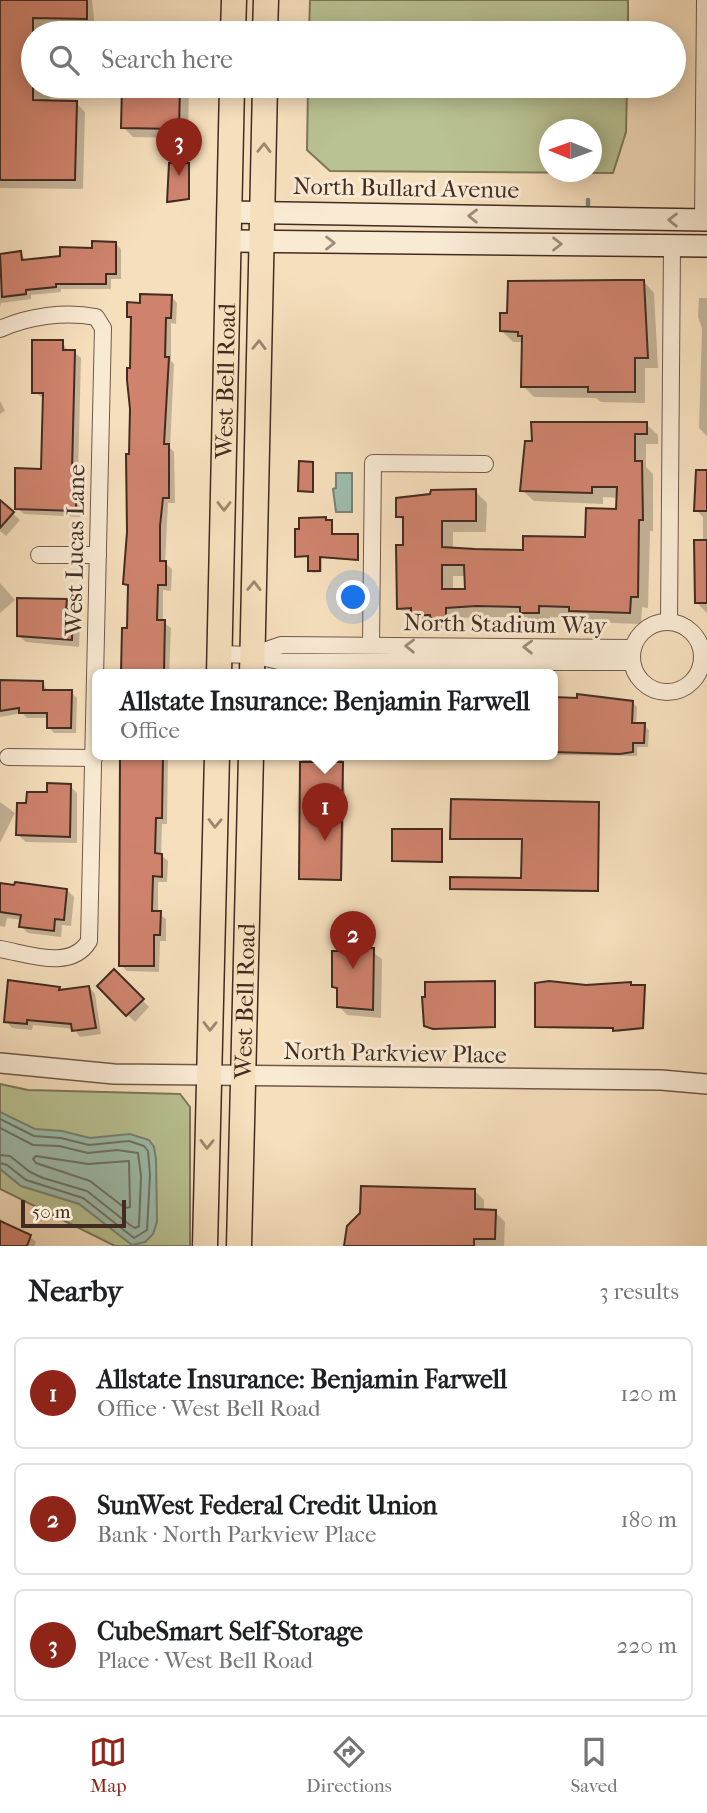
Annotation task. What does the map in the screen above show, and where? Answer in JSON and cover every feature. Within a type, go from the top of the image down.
[{"type":"main road","points":[[233,21],[234,0]]},
{"type":"main road","points":[[265,21],[266,0]]},
{"type":"main road","name":"West Bell Road","points":[[219,665],[232,98]]},
{"type":"main road","name":"West Bell Road","points":[[253,665],[265,98]]},
{"type":"main road","name":"North Bullard Avenue","points":[[230,212],[705,220]]},
{"type":"main road","points":[[230,241],[707,246]]},
{"type":"main road","name":"West Bell Road","points":[[205,1246],[217,760]]},
{"type":"main road","name":"West Bell Road","points":[[239,1246],[251,760]]},
{"type":"street","points":[[705,0],[705,220]]},
{"type":"street","points":[[669,622],[672,245]]},
{"type":"street","name":"West Lucas Lane","points":[[0,329],[15,322],[60,314],[96,317],[103,328],[96,669]]},
{"type":"street","points":[[371,645],[373,463],[485,464]]},
{"type":"street","points":[[39,555],[98,555]]},
{"type":"street","name":"North Stadium Way","points":[[669,622],[689,629],[704,657],[691,683],[681,689],[662,692],[645,685],[633,655],[645,629],[669,622]]},
{"type":"street","name":"North Stadium Way","points":[[253,665],[281,645],[371,645],[633,655]]},
{"type":"street","name":"North Stadium Way","points":[[219,665],[633,655]]},
{"type":"street","points":[[8,757],[92,758]]},
{"type":"street","name":"West Lucas Lane","points":[[0,949],[69,958],[82,953],[89,941],[94,760]]},
{"type":"street","name":"North Parkview Place","points":[[0,1063],[114,1074],[661,1080],[707,1084]]},
{"type":"green space","points":[[310,0],[628,0],[628,21],[309,21]]},
{"type":"green space","points":[[308,98],[627,98],[626,132],[613,173],[602,173],[602,119],[539,119],[539,172],[330,171],[307,150]]},
{"type":"green space","points":[[0,1084],[28,1090],[180,1094],[190,1107],[190,1246],[115,1246],[0,1189]]},
{"type":"water","points":[[336,473],[352,473],[352,512],[336,512],[333,489],[336,488]]},
{"type":"water","points":[[0,1112],[35,1129],[62,1131],[90,1138],[130,1134],[149,1140],[154,1147],[156,1159],[157,1222],[153,1234],[145,1242],[132,1245],[79,1204],[21,1186],[0,1169]]},
{"type":"building","points":[[0,0],[87,0],[87,19],[33,18],[33,21],[21,21],[21,98],[77,101],[75,180],[0,180]]},
{"type":"building","points":[[122,98],[180,98],[179,129],[121,128]]},
{"type":"building","points":[[169,163],[189,163],[189,199],[167,202]]},
{"type":"building","points":[[92,241],[116,242],[116,274],[106,274],[106,284],[56,284],[56,287],[26,290],[26,294],[2,297],[0,254],[21,251],[22,260],[60,256],[60,247],[92,248]]},
{"type":"building","points":[[644,280],[648,358],[635,358],[635,392],[588,392],[588,387],[521,387],[522,336],[518,336],[518,332],[500,331],[500,313],[507,313],[508,281]]},
{"type":"building","points":[[140,294],[172,295],[171,318],[166,318],[165,357],[169,357],[164,444],[169,444],[169,498],[163,498],[160,526],[160,561],[166,561],[166,585],[158,585],[157,620],[165,620],[164,669],[121,669],[122,628],[127,628],[128,585],[123,584],[127,532],[126,454],[129,454],[130,409],[127,368],[130,368],[131,317],[127,317],[127,302],[140,303]]},
{"type":"building","points":[[32,340],[63,340],[63,350],[75,350],[72,471],[76,471],[76,511],[15,509],[15,468],[41,469],[43,393],[32,393]]},
{"type":"building","points":[[531,422],[647,422],[647,434],[635,434],[635,461],[642,461],[643,520],[639,520],[638,597],[631,597],[630,613],[569,611],[569,607],[539,606],[539,613],[520,613],[520,607],[476,606],[446,608],[446,620],[431,621],[430,615],[411,615],[411,608],[397,609],[396,545],[403,545],[403,517],[396,517],[396,498],[430,494],[431,490],[476,489],[476,521],[442,521],[442,547],[475,549],[523,550],[523,536],[585,537],[586,508],[616,509],[617,487],[592,487],[592,493],[520,491],[525,441],[532,441]],"holes":[[[442,565],[464,565],[465,589],[442,589]]]},
{"type":"building","points":[[299,461],[313,462],[313,492],[298,491]]},
{"type":"building","points":[[696,470],[707,470],[707,511],[694,511]]},
{"type":"building","points":[[0,500],[14,512],[0,528]]},
{"type":"building","points":[[326,517],[326,520],[332,520],[332,534],[358,534],[358,560],[320,557],[320,571],[308,571],[308,556],[295,557],[295,529],[299,529],[299,518]]},
{"type":"building","points":[[694,540],[707,540],[707,603],[695,603]]},
{"type":"building","points":[[17,598],[67,599],[66,609],[73,609],[72,640],[17,636]]},
{"type":"building","points":[[0,680],[43,681],[43,690],[72,690],[71,728],[47,728],[47,713],[19,713],[19,708],[0,711]]},
{"type":"building","points":[[577,694],[633,701],[632,723],[645,723],[644,743],[633,743],[633,752],[620,754],[558,752],[558,697],[577,698]]},
{"type":"building","points":[[120,760],[163,760],[162,818],[156,818],[155,853],[162,854],[162,877],[153,876],[152,911],[161,911],[160,935],[154,935],[154,966],[119,966]]},
{"type":"building","points":[[300,762],[343,762],[341,880],[299,879]]},
{"type":"building","points":[[47,783],[71,784],[70,837],[16,835],[17,803],[26,803],[27,792],[47,792]]},
{"type":"building","points":[[451,799],[599,802],[598,891],[450,889],[450,877],[521,878],[522,839],[450,839]]},
{"type":"building","points":[[392,829],[442,829],[442,862],[392,861]]},
{"type":"building","points":[[15,882],[67,889],[64,920],[55,919],[54,931],[19,927],[21,915],[0,912],[0,883],[14,885]]},
{"type":"building","points":[[343,928],[363,928],[362,948],[374,948],[373,1010],[337,1007],[337,988],[332,987],[332,951],[343,951]]},
{"type":"building","points":[[114,969],[144,999],[126,1016],[97,986]]},
{"type":"building","points":[[8,980],[60,987],[59,990],[89,986],[96,1028],[72,1031],[71,1024],[27,1020],[27,1024],[4,1022]]},
{"type":"building","points":[[495,981],[495,1027],[433,1029],[424,1026],[422,997],[425,997],[425,982]]},
{"type":"building","points":[[549,981],[586,985],[631,982],[631,985],[645,985],[643,1028],[613,1031],[613,1028],[535,1027],[535,983]]},
{"type":"building","points":[[361,1186],[475,1189],[475,1209],[496,1210],[495,1239],[474,1239],[474,1246],[344,1246],[347,1226],[360,1213]]},
{"type":"building","points":[[0,1221],[31,1235],[27,1246],[0,1246]]},
{"type":"waterway","points":[[588,200],[588,208]]},
{"type":"place","name":"CubeSmart Self-Storage","points":[[179,176]]},
{"type":"place","name":"Allstate Insurance: Benjamin Farwell","points":[[325,841]]},
{"type":"place","name":"SunWest Federal Credit Union","points":[[353,969]]}]
